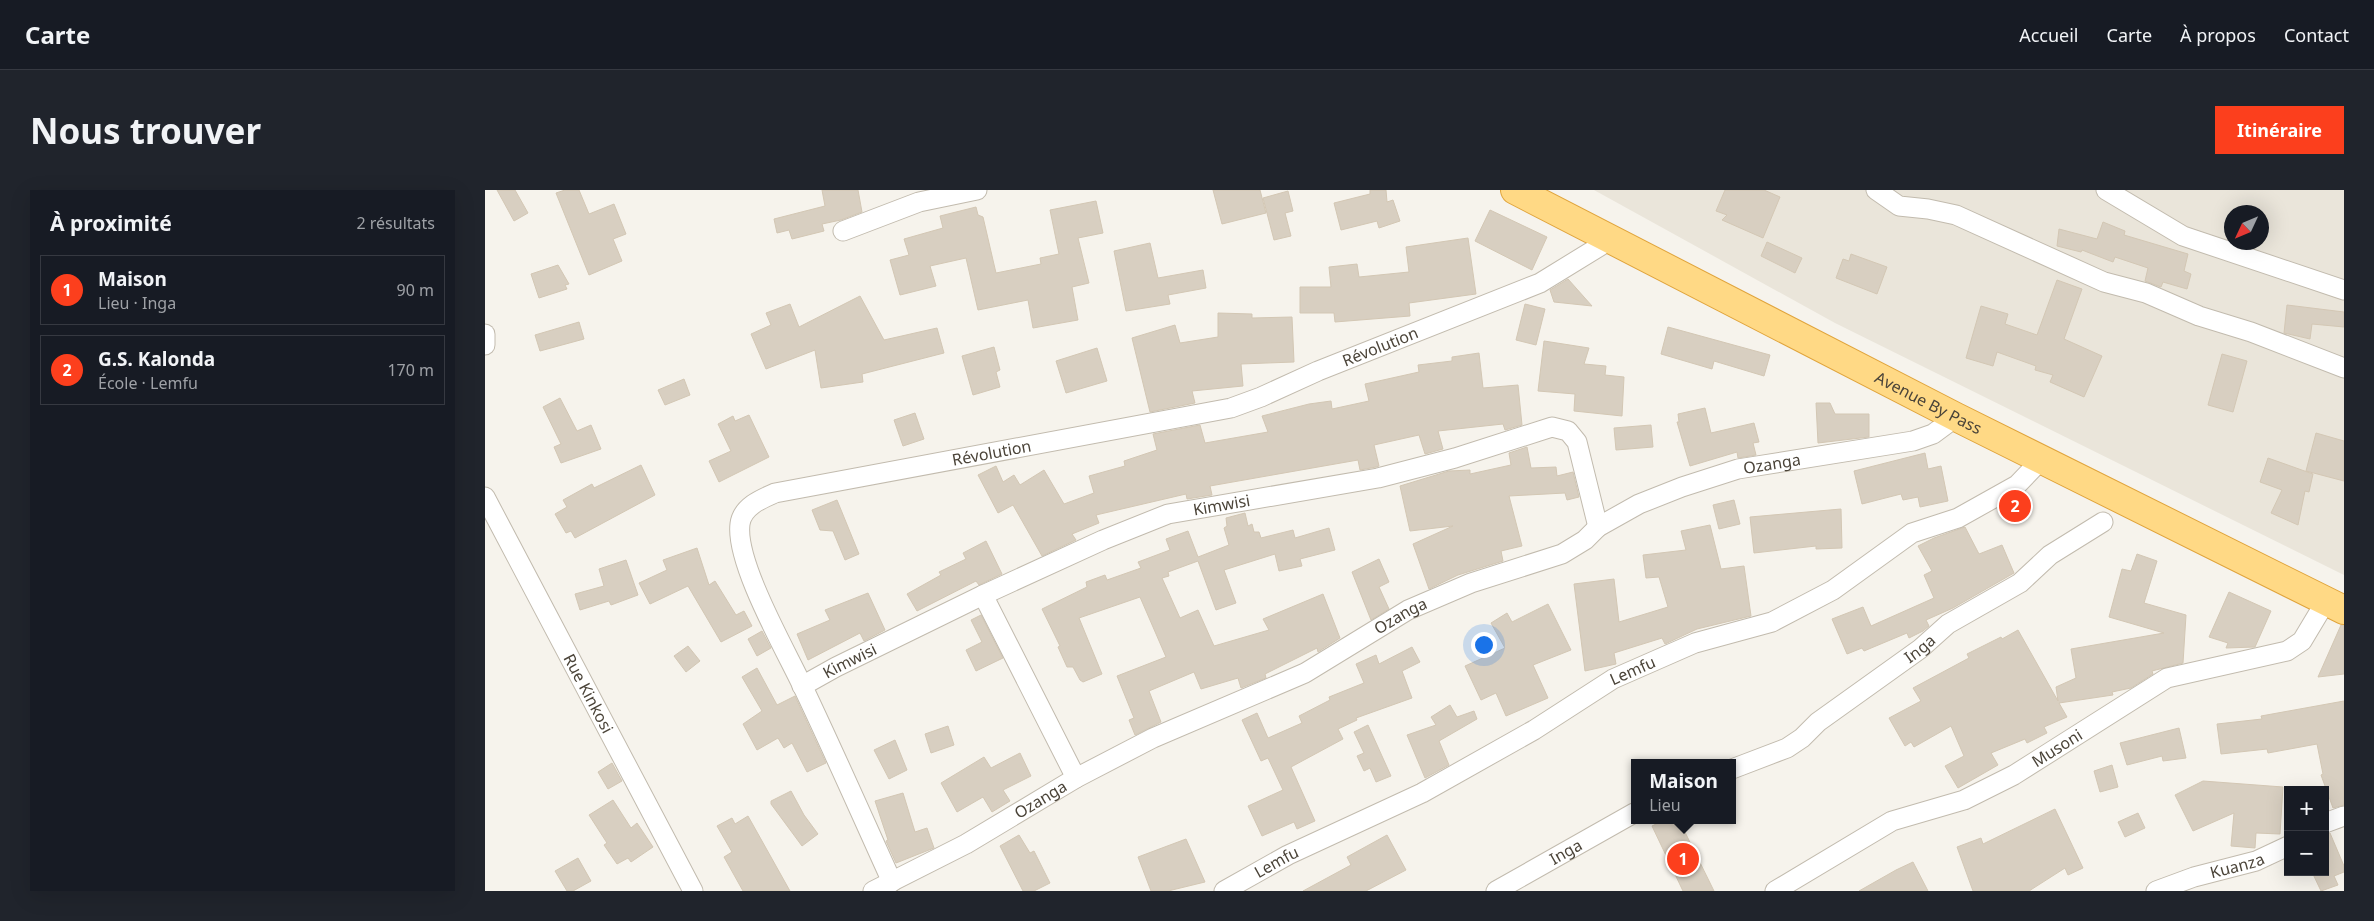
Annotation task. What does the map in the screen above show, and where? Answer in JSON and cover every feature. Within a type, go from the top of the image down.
[{"type":"highway","name":"Avenue By Pass","points":[[1515,190],[1956,417],[2335,606]]},
{"type":"street","points":[[843,231],[919,202],[977,190]]},
{"type":"street","points":[[1876,190],[1899,206],[1928,209],[1956,215],[2104,282],[2146,293],[2199,316],[2251,332],[2344,368]]},
{"type":"street","points":[[2106,190],[2183,236],[2344,290]]},
{"type":"street","name":"Révolution","points":[[891,882],[802,686],[766,614],[747,564],[739,526],[742,516],[749,507],[775,493],[1231,408],[1261,397],[1318,370],[1540,283],[1610,240]]},
{"type":"street","points":[[485,334],[485,344]]},
{"type":"street","name":"Ozanga","points":[[873,891],[966,844],[1076,778],[1153,738],[1305,674],[1408,610],[1471,583],[1562,554],[1585,540],[1597,527],[1639,504],[1682,487],[1739,469],[1913,441],[1933,434],[1956,417]]},
{"type":"street","name":"Kimwisi","points":[[802,686],[836,667],[983,595],[1103,540],[1168,514],[1378,478],[1455,458],[1552,427],[1568,431],[1577,442],[1597,527]]},
{"type":"street","name":"Lemfu","points":[[1223,891],[1287,855],[1422,793],[1534,730],[1613,679],[1695,643],[1772,622],[1833,590],[1913,532],[1957,518],[2017,485],[2043,459]]},
{"type":"street","name":"Rue Kinkosi","points":[[485,497],[693,891]]},
{"type":"street","name":"Inga","points":[[1736,767],[1787,748],[1802,738],[1818,722],[1920,649],[1948,624],[2020,583],[2050,555],[2103,522]]},
{"type":"street","points":[[983,595],[1076,778]]},
{"type":"street","name":"Musoni","points":[[1775,891],[1892,821],[1963,800],[2015,775],[2167,678],[2287,650],[2302,641],[2335,606]]},
{"type":"street","name":"Inga","points":[[1496,891],[1631,815]]},
{"type":"street","points":[[2329,822],[2344,816]]},
{"type":"street","name":"Kuanza","points":[[2156,891],[2194,877],[2256,861],[2284,848]]},
{"type":"shaded area","points":[[1594,190],[2344,190],[2344,575],[1835,323]]},
{"type":"building","points":[[497,190],[515,190],[528,213],[514,221]]},
{"type":"building","points":[[565,190],[579,190],[589,214],[614,204],[626,234],[613,239],[622,261],[589,275],[556,193]]},
{"type":"building","points":[[822,190],[858,190],[862,212],[841,220],[822,224],[824,231],[792,239],[789,230],[777,233],[774,219],[825,206]]},
{"type":"building","points":[[1213,190],[1260,190],[1266,213],[1222,224]]},
{"type":"building","points":[[1370,190],[1386,190],[1387,202],[1393,200],[1400,221],[1379,228],[1377,221],[1341,230],[1334,203],[1370,194]]},
{"type":"building","points":[[1725,190],[1764,190],[1780,197],[1763,238],[1722,220],[1727,215],[1716,211]]},
{"type":"building","points":[[1288,191],[1293,211],[1285,213],[1291,236],[1274,240],[1263,198]]},
{"type":"building","points":[[1096,201],[1103,233],[1078,238],[1089,283],[1072,287],[1078,320],[1033,328],[1028,300],[978,310],[966,258],[930,266],[936,286],[900,295],[890,260],[909,255],[904,239],[943,228],[940,216],[976,207],[978,215],[983,217],[996,273],[1041,264],[1040,258],[1059,254],[1050,210]]},
{"type":"building","points":[[1490,210],[1547,237],[1532,270],[1475,241]]},
{"type":"building","points":[[2103,222],[2125,231],[2124,235],[2188,254],[2184,271],[2191,274],[2187,289],[2163,282],[2161,287],[2145,281],[2148,268],[2115,257],[2113,262],[2082,250],[2081,252],[2057,246],[2059,229],[2097,239]]},
{"type":"building","points":[[1468,238],[1476,294],[1409,303],[1410,316],[1335,322],[1334,313],[1300,313],[1300,287],[1331,287],[1329,267],[1357,264],[1359,277],[1409,272],[1406,247]]},
{"type":"building","points":[[1767,242],[1802,258],[1795,273],[1761,256]]},
{"type":"building","points":[[1150,243],[1158,278],[1203,270],[1206,288],[1168,295],[1170,304],[1126,311],[1114,251]]},
{"type":"building","points":[[1851,254],[1887,267],[1877,294],[1836,278],[1843,259],[1849,261]]},
{"type":"building","points":[[558,265],[569,284],[565,285],[567,289],[539,298],[531,274]]},
{"type":"building","points":[[1568,279],[1592,306],[1554,302],[1550,290]]},
{"type":"building","points":[[2057,280],[2082,289],[2064,339],[2102,356],[2084,397],[2050,382],[2053,375],[2035,370],[2036,366],[1997,352],[1993,366],[1966,358],[1981,306],[2008,314],[2005,324],[2037,335]]},
{"type":"building","points":[[860,296],[884,340],[937,328],[944,353],[862,374],[863,382],[821,388],[815,350],[766,369],[751,334],[771,325],[766,313],[790,304],[799,327]]},
{"type":"building","points":[[1525,304],[1545,309],[1536,345],[1516,340]]},
{"type":"building","points":[[2287,305],[2344,312],[2344,327],[2312,324],[2310,339],[2284,333]]},
{"type":"building","points":[[1218,313],[1252,314],[1252,318],[1292,317],[1294,362],[1241,364],[1243,386],[1192,391],[1195,403],[1150,412],[1132,338],[1175,325],[1180,343],[1218,337]]},
{"type":"building","points":[[579,322],[584,339],[540,351],[535,335]]},
{"type":"building","points":[[1668,327],[1770,355],[1764,376],[1714,361],[1712,369],[1661,354]]},
{"type":"building","points":[[1544,341],[1589,348],[1584,364],[1606,366],[1605,375],[1624,377],[1622,416],[1574,411],[1575,394],[1538,391]]},
{"type":"building","points":[[994,347],[1000,370],[996,372],[1000,387],[973,395],[962,356]]},
{"type":"building","points":[[1097,348],[1107,381],[1066,393],[1056,361]]},
{"type":"building","points":[[1479,353],[1483,388],[1518,385],[1522,425],[1505,430],[1503,424],[1438,431],[1443,449],[1425,454],[1419,435],[1374,445],[1379,466],[1376,467],[1360,470],[1358,460],[1210,486],[1212,495],[1187,499],[1186,494],[1096,515],[1099,523],[1072,534],[1076,540],[1042,556],[1013,505],[998,513],[978,475],[996,466],[1003,482],[1014,475],[1020,485],[1044,470],[1064,504],[1094,493],[1089,476],[1125,466],[1124,461],[1157,450],[1153,434],[1200,425],[1205,443],[1268,432],[1262,416],[1309,404],[1331,401],[1332,409],[1369,401],[1365,384],[1419,372],[1418,365],[1452,361],[1452,357]]},
{"type":"building","points":[[2222,354],[2247,361],[2233,412],[2208,405]]},
{"type":"building","points":[[684,379],[690,395],[665,405],[658,390]]},
{"type":"building","points":[[560,398],[577,431],[591,425],[601,449],[561,463],[554,447],[561,444],[543,407]]},
{"type":"building","points":[[1816,403],[1830,403],[1835,414],[1869,414],[1869,437],[1818,443]]},
{"type":"building","points":[[1705,408],[1711,433],[1754,423],[1759,442],[1753,443],[1756,455],[1738,458],[1737,452],[1690,466],[1677,422],[1679,422],[1678,414]]},
{"type":"building","points":[[915,413],[924,439],[903,446],[894,420]]},
{"type":"building","points":[[749,415],[769,457],[719,482],[709,461],[731,451],[718,424],[733,416],[735,421]]},
{"type":"building","points":[[1651,425],[1653,447],[1616,450],[1614,428]]},
{"type":"building","points":[[2316,433],[2344,441],[2344,481],[2306,471]]},
{"type":"building","points":[[1527,447],[1531,468],[1556,467],[1557,476],[1573,472],[1579,497],[1567,500],[1565,493],[1509,496],[1522,546],[1501,551],[1503,561],[1458,575],[1429,589],[1413,544],[1453,526],[1410,531],[1400,486],[1449,471],[1470,470],[1470,474],[1511,465],[1509,453]]},
{"type":"building","points":[[1925,453],[1928,469],[1941,466],[1948,501],[1920,507],[1918,497],[1903,500],[1901,494],[1862,504],[1854,471]]},
{"type":"building","points":[[2268,458],[2313,474],[2309,492],[2305,491],[2298,525],[2271,513],[2282,490],[2260,482]]},
{"type":"building","points":[[641,465],[655,495],[575,538],[571,531],[566,533],[555,514],[567,507],[563,500],[592,484],[594,488]]},
{"type":"building","points":[[837,500],[859,554],[845,560],[833,531],[820,530],[812,510]]},
{"type":"building","points":[[1734,500],[1740,524],[1719,529],[1713,505]]},
{"type":"building","points":[[1841,509],[1842,548],[1816,549],[1816,546],[1754,553],[1750,517]]},
{"type":"building","points":[[1245,513],[1248,526],[1252,524],[1254,532],[1259,532],[1261,538],[1293,530],[1295,538],[1329,528],[1335,550],[1300,559],[1302,566],[1279,571],[1275,554],[1224,570],[1236,603],[1216,610],[1198,561],[1168,572],[1169,576],[1162,578],[1180,618],[1198,610],[1214,646],[1269,630],[1263,619],[1323,594],[1340,638],[1318,652],[1317,648],[1265,674],[1266,678],[1241,688],[1238,678],[1201,689],[1194,672],[1149,691],[1161,722],[1135,735],[1129,720],[1134,718],[1117,676],[1166,657],[1140,597],[1079,618],[1102,674],[1083,682],[1073,667],[1067,667],[1058,647],[1060,646],[1042,609],[1087,587],[1086,582],[1105,575],[1107,580],[1141,568],[1138,562],[1170,550],[1166,539],[1188,531],[1198,557],[1229,545],[1224,528],[1227,526],[1226,518]]},
{"type":"building","points":[[1710,525],[1721,569],[1744,566],[1751,616],[1697,629],[1665,644],[1662,638],[1614,653],[1616,664],[1585,671],[1574,584],[1614,579],[1619,622],[1668,607],[1659,577],[1646,578],[1643,555],[1686,550],[1681,531]]},
{"type":"building","points":[[1965,527],[1979,554],[2002,545],[2014,573],[1953,608],[1926,620],[1929,626],[1909,638],[1907,633],[1864,651],[1862,648],[1847,654],[1832,619],[1863,607],[1871,626],[1934,598],[1924,575],[1932,571],[1918,546]]},
{"type":"building","points":[[986,541],[1002,574],[979,585],[976,581],[917,611],[907,594],[941,575],[939,572],[966,559],[963,553]]},
{"type":"building","points":[[697,548],[709,585],[715,581],[736,615],[744,611],[752,626],[721,642],[688,586],[650,604],[639,583],[667,570],[663,560]]},
{"type":"building","points":[[2137,554],[2157,561],[2144,603],[2186,615],[2183,663],[2152,671],[2153,674],[2131,688],[2112,692],[2113,695],[2059,703],[2067,717],[2044,727],[2047,733],[2027,743],[2025,739],[1991,753],[1998,765],[1958,788],[1945,766],[1964,756],[1951,726],[1914,747],[1911,742],[1905,746],[1889,718],[1921,701],[1913,688],[1969,658],[1967,654],[2001,637],[2002,639],[2018,630],[2058,701],[2056,687],[2076,678],[2071,649],[2164,633],[2109,617],[2122,569],[2131,571]]},
{"type":"building","points":[[1379,559],[1389,582],[1379,587],[1389,609],[1371,620],[1352,572]]},
{"type":"building","points":[[626,560],[638,595],[611,605],[609,601],[580,610],[575,594],[604,586],[599,569]]},
{"type":"building","points":[[2229,592],[2271,611],[2255,647],[2226,648],[2228,643],[2209,637]]},
{"type":"building","points":[[868,593],[885,630],[864,641],[860,633],[808,660],[797,634],[830,620],[825,610]]},
{"type":"building","points":[[1548,604],[1571,650],[1533,665],[1548,698],[1506,716],[1496,693],[1481,700],[1465,666],[1505,648],[1491,623],[1507,613],[1512,622]]},
{"type":"building","points":[[981,615],[1003,658],[976,671],[966,650],[982,642],[971,620]]},
{"type":"building","points":[[2341,625],[2344,625],[2344,674],[2318,677]]},
{"type":"building","points":[[762,631],[771,648],[757,656],[748,639]]},
{"type":"building","points":[[688,646],[700,661],[686,672],[674,656]]},
{"type":"building","points":[[1412,647],[1420,662],[1402,671],[1412,698],[1356,718],[1357,720],[1338,729],[1343,739],[1291,767],[1315,821],[1297,829],[1294,822],[1262,836],[1248,806],[1283,790],[1268,758],[1261,761],[1242,720],[1257,713],[1268,738],[1302,723],[1299,716],[1330,700],[1329,697],[1364,683],[1356,664],[1376,655],[1379,664]]},
{"type":"building","points":[[757,668],[777,705],[795,696],[826,763],[807,772],[792,743],[784,748],[778,738],[757,750],[743,724],[762,711],[742,677]]},
{"type":"building","points":[[2344,701],[2344,805],[2333,808],[2329,797],[2329,786],[2325,786],[2321,775],[2323,774],[2317,744],[2268,753],[2267,749],[2221,754],[2217,724],[2262,719],[2261,716]]},
{"type":"building","points":[[1450,705],[1457,717],[1474,711],[1477,719],[1439,741],[1449,765],[1425,778],[1407,735],[1436,725],[1431,717]]},
{"type":"building","points":[[1368,725],[1391,776],[1376,782],[1370,768],[1364,771],[1357,756],[1364,753],[1354,732]]},
{"type":"building","points":[[948,726],[954,745],[931,753],[925,734]]},
{"type":"building","points":[[2179,728],[2186,758],[2163,761],[2162,756],[2127,765],[2120,743]]},
{"type":"building","points":[[895,740],[907,770],[889,779],[874,750]]},
{"type":"building","points":[[1020,753],[1031,776],[1003,790],[1010,801],[992,812],[983,797],[957,812],[941,783],[984,757],[991,768]]},
{"type":"building","points":[[612,763],[622,781],[608,789],[598,772]]},
{"type":"building","points":[[2112,765],[2118,787],[2100,792],[2094,771]]},
{"type":"building","points":[[2203,781],[2283,787],[2280,834],[2256,833],[2255,848],[2231,846],[2234,813],[2193,831],[2175,795]]},
{"type":"building","points":[[791,791],[804,815],[818,834],[802,846],[771,804],[771,801]]},
{"type":"building","points":[[903,793],[915,832],[927,828],[934,848],[896,863],[886,841],[888,840],[875,801]]},
{"type":"building","points":[[613,800],[631,828],[637,823],[653,847],[631,862],[628,858],[617,864],[604,845],[607,843],[589,815]]},
{"type":"building","points":[[2055,809],[2083,868],[2068,875],[2065,868],[2029,891],[1973,891],[1957,847],[1981,838],[1983,844]]},
{"type":"building","points":[[2138,813],[2145,828],[2125,837],[2118,822]]},
{"type":"building","points":[[748,816],[790,891],[743,891],[724,857],[732,852],[717,826],[732,818],[735,824]]},
{"type":"building","points":[[1656,824],[1681,824],[1714,891],[1683,891],[1652,826]]},
{"type":"building","points":[[2329,833],[2344,866],[2344,872],[2334,876],[2338,885],[2321,891],[2314,876],[2329,876]]},
{"type":"building","points":[[1019,835],[1030,853],[1034,851],[1050,883],[1034,891],[1023,891],[1000,846]]},
{"type":"building","points":[[1387,835],[1406,870],[1366,891],[1303,891],[1351,865],[1347,857]]},
{"type":"building","points":[[1186,839],[1205,882],[1168,891],[1151,891],[1138,857]]},
{"type":"building","points":[[578,858],[591,881],[573,891],[567,891],[555,871]]},
{"type":"building","points":[[1913,862],[1928,891],[1859,891],[1896,870]]},
{"type":"place","name":"G.S. Kalonda","points":[[2015,506]]},
{"type":"place","name":"Maison","points":[[1683,859]]}]
